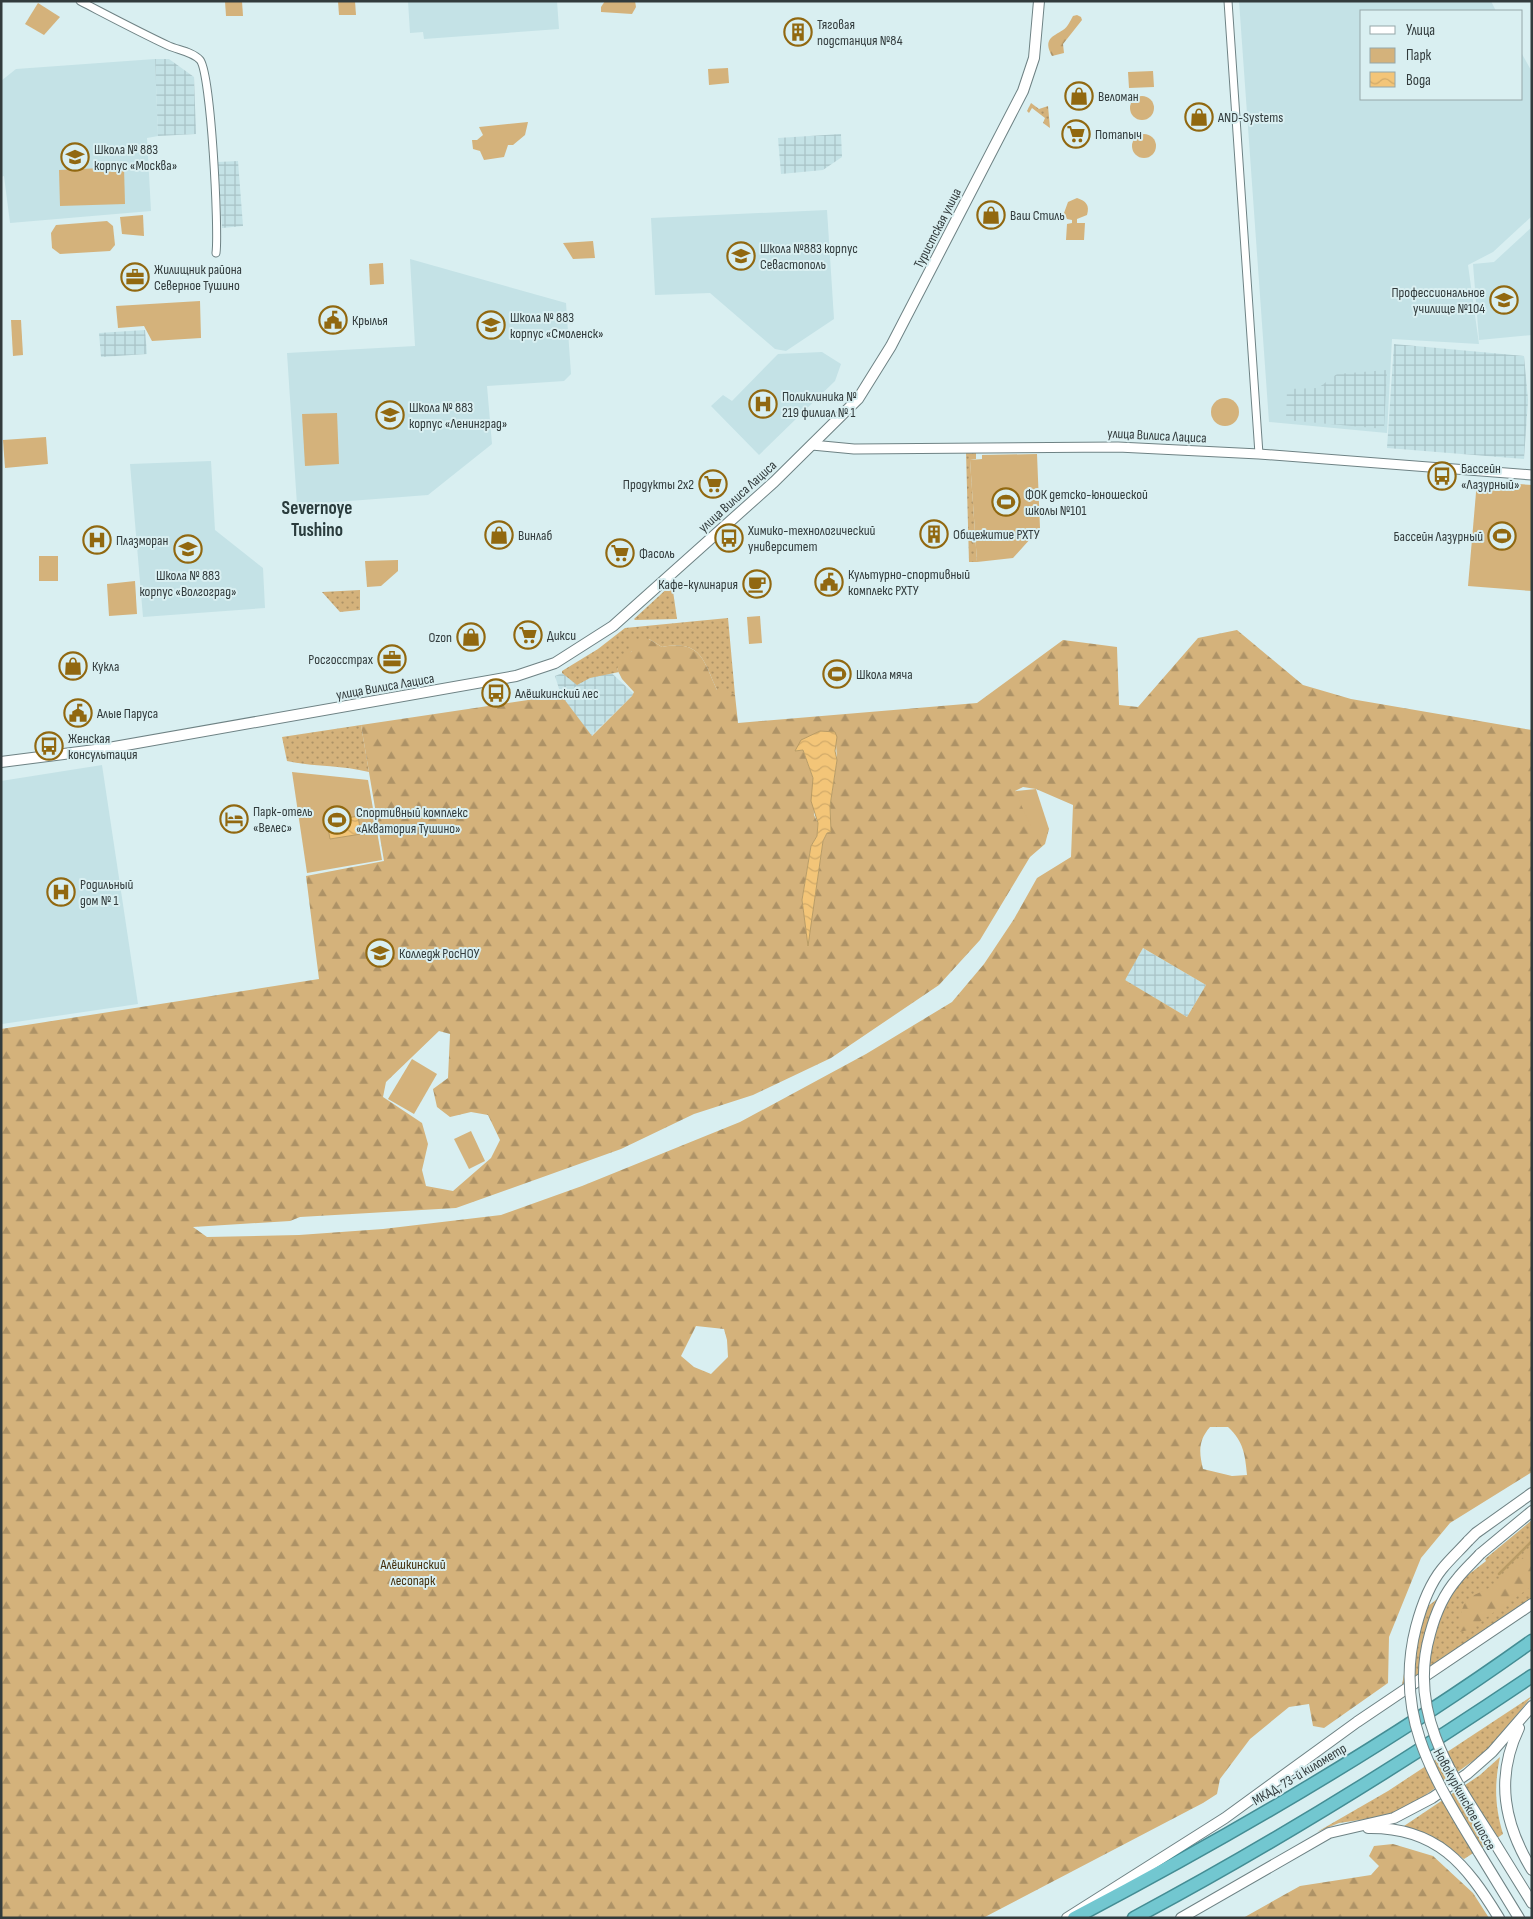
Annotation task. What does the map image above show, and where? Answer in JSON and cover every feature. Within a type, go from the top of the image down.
[{"type":"highway","name":"МКАД, 73-й километр","points":[[1074,1918],[1269,1810],[1435,1707],[1532,1641]]},
{"type":"highway","points":[[1134,1918],[1367,1784],[1532,1676]]},
{"type":"main road","name":"Туристская улица","points":[[812,445],[847,410],[868,385],[891,346],[952,231],[1023,91],[1035,52],[1039,1]]},
{"type":"main road","name":"улица Вилиса Лациса","points":[[1,762],[103,749],[493,681],[555,663],[613,626],[812,445]]},
{"type":"main road","name":"Новокуркинское шоссе","points":[[1519,1918],[1440,1788],[1424,1752],[1412,1717],[1408,1670],[1415,1633],[1426,1597],[1441,1570],[1476,1533],[1532,1493]]},
{"type":"main road","name":"Новокуркинское шоссе","points":[[1532,1511],[1480,1554],[1456,1580],[1433,1623],[1424,1666],[1424,1699],[1429,1720],[1442,1753],[1455,1780],[1532,1903]]},
{"type":"main road","points":[[1067,1918],[1225,1818],[1357,1722],[1532,1604]]},
{"type":"main road","points":[[1181,1918],[1329,1833],[1394,1818],[1432,1798],[1482,1761],[1505,1739],[1529,1710]]},
{"type":"main road","points":[[1529,1710],[1510,1752],[1505,1778],[1505,1796],[1506,1811],[1511,1829],[1532,1870]]},
{"type":"main road","points":[[1342,1829],[1376,1828],[1406,1832],[1438,1845],[1466,1869],[1499,1918]]},
{"type":"street","points":[[80,1],[158,41],[194,55],[200,60],[207,80],[216,253]]},
{"type":"street","points":[[1228,1],[1259,454]]},
{"type":"street","name":"улица Вилиса Лациса","points":[[812,445],[854,449],[1118,447],[1259,454],[1532,475]]},
{"type":"shaded area","points":[[408,1],[557,1],[559,29],[424,39],[423,32],[410,33]]},
{"type":"shaded area","points":[[1239,1],[1491,1],[1496,10],[1360,10],[1360,100],[1523,100],[1523,56],[1532,72],[1532,216],[1493,252],[1468,265],[1479,344],[1392,339],[1387,433],[1269,422]]},
{"type":"shaded area","name":"Школа № 883 корпус «Москва»","points":[[155,59],[158,136],[147,138],[151,211],[10,223],[4,176],[1,177],[1,81],[16,69]]},
{"type":"shaded area","points":[[155,59],[169,59],[194,77],[196,134],[158,136]]},
{"type":"shaded area","points":[[841,134],[842,157],[823,170],[781,174],[778,138]]},
{"type":"shaded area","points":[[238,161],[243,226],[222,228],[218,162]]},
{"type":"shaded area","name":"Школа №883 корпус Севастополь","points":[[827,210],[834,319],[786,351],[775,349],[710,293],[655,295],[651,218]]},
{"type":"shaded area","name":"Профессиональное училище №104","points":[[1532,227],[1532,335],[1479,340],[1473,264],[1494,262]]},
{"type":"shaded area","name":"Школа № 883 корпус «Ленинград»","points":[[410,259],[566,303],[571,374],[564,381],[487,386],[492,444],[428,495],[297,505],[287,353],[415,346]]},
{"type":"shaded area","points":[[145,330],[147,354],[101,357],[99,333]]},
{"type":"shaded area","points":[[1394,344],[1524,356],[1528,400],[1524,459],[1387,448]]},
{"type":"shaded area","name":"Поликлиника № 219 филиал № 1","points":[[822,352],[841,364],[835,381],[759,455],[711,406],[723,395],[732,401],[778,354]]},
{"type":"shaded area","points":[[1387,370],[1384,429],[1286,420],[1287,389],[1318,388],[1337,374]]},
{"type":"shaded area","name":"Школа № 883 корпус «Волгоград»","points":[[211,461],[215,530],[263,568],[265,608],[143,617],[130,464]]},
{"type":"shaded area","points":[[603,665],[634,694],[590,737],[561,695],[555,676],[562,673],[577,684]]},
{"type":"shaded area","name":"Родильный дом № 1","points":[[102,765],[138,1004],[2,1024],[1,781]]},
{"type":"shaded area","points":[[1143,948],[1206,985],[1187,1017],[1124,980]]},
{"type":"green space","points":[[225,1],[242,1],[243,16],[226,16]]},
{"type":"green space","points":[[338,1],[355,1],[356,15],[339,15]]},
{"type":"green space","points":[[605,1],[635,1],[636,7],[632,14],[601,12],[601,7]]},
{"type":"green space","points":[[38,3],[60,17],[44,35],[25,24]]},
{"type":"green space","points":[[1077,15],[1082,20],[1063,44],[1064,53],[1052,56],[1048,46],[1050,39],[1065,29],[1073,16]]},
{"type":"green space","points":[[728,68],[729,83],[709,85],[708,69]]},
{"type":"green space","points":[[1153,71],[1154,87],[1129,88],[1128,72]]},
{"type":"green space","points":[[1142,96],[1151,99],[1154,108],[1151,117],[1142,120],[1133,117],[1130,108],[1133,99]]},
{"type":"green space","points":[[1031,103],[1039,109],[1048,106],[1050,128],[1043,123],[1045,118],[1032,108],[1029,113],[1027,111]]},
{"type":"green space","points":[[528,122],[525,135],[513,145],[508,145],[504,157],[484,160],[480,151],[473,149],[472,140],[477,140],[483,135],[479,127]]},
{"type":"green space","points":[[1144,134],[1153,137],[1156,146],[1153,155],[1144,158],[1135,155],[1132,146],[1135,137]]},
{"type":"green space","points":[[124,167],[125,204],[60,206],[59,170]]},
{"type":"green space","points":[[1077,198],[1088,206],[1087,215],[1077,219],[1077,223],[1085,223],[1084,240],[1066,240],[1067,224],[1072,223],[1072,220],[1067,219],[1064,213],[1068,202]]},
{"type":"green space","points":[[143,215],[144,236],[122,234],[120,217]]},
{"type":"green space","points":[[107,221],[113,226],[115,245],[110,251],[60,254],[52,248],[51,233],[56,225]]},
{"type":"green space","points":[[593,241],[595,258],[573,259],[563,243]]},
{"type":"green space","points":[[383,263],[384,284],[370,285],[369,264]]},
{"type":"green space","points":[[200,301],[201,338],[152,341],[144,326],[118,328],[116,306]]},
{"type":"green space","points":[[11,320],[21,320],[23,355],[13,356]]},
{"type":"green space","points":[[1225,398],[1235,402],[1239,412],[1235,422],[1225,426],[1215,422],[1211,412],[1215,402]]},
{"type":"green space","points":[[337,413],[339,464],[305,466],[302,414]]},
{"type":"green space","points":[[46,437],[48,464],[5,468],[3,440]]},
{"type":"green space","points":[[976,451],[976,459],[970,460],[977,562],[969,562],[966,452]]},
{"type":"green space","name":"ФОК детско-юношеской школы №101","points":[[1037,454],[1040,528],[1013,558],[977,562],[970,460],[982,459],[982,455]]},
{"type":"green space","name":"Бассейн Лазурный","points":[[1477,481],[1532,485],[1532,591],[1468,586]]},
{"type":"green space","points":[[39,556],[58,556],[58,581],[39,581]]},
{"type":"green space","points":[[398,560],[398,571],[381,586],[367,587],[365,561]]},
{"type":"green space","points":[[135,581],[137,614],[109,616],[107,584]]},
{"type":"green space","points":[[672,584],[677,619],[634,619]]},
{"type":"green space","points":[[360,590],[360,610],[340,612],[322,592]]},
{"type":"green space","points":[[760,616],[762,643],[749,644],[747,617]]},
{"type":"green space","points":[[728,618],[735,695],[727,691],[717,690],[704,661],[693,649],[685,646],[662,647],[649,639],[632,651],[617,669],[619,672],[590,678],[577,685],[562,673],[562,671],[598,649],[625,628]]},
{"type":"green space","name":"Алёшкинский лесопарк","points":[[1237,630],[1303,685],[1351,699],[1532,730],[1532,1472],[1450,1523],[1421,1558],[1389,1637],[1388,1683],[1324,1728],[1313,1726],[1309,1704],[1289,1707],[1250,1739],[1220,1779],[1217,1794],[983,1918],[1,1918],[1,1029],[319,979],[306,876],[384,861],[361,725],[561,695],[592,736],[634,692],[622,679],[617,669],[621,659],[632,651],[630,639],[649,639],[662,647],[685,646],[693,649],[704,661],[717,690],[727,690],[735,695],[738,723],[977,703],[1063,640],[1117,647],[1119,705],[1138,707],[1198,638]],"holes":[[[820,731],[836,744],[837,760],[830,806],[831,832],[827,833],[823,841],[808,944],[802,900],[811,846],[817,836],[818,823],[814,815],[813,778],[803,750],[795,751],[800,744]],[[1023,787],[1036,789],[1073,805],[1071,857],[1037,878],[1014,919],[984,964],[952,1002],[866,1054],[740,1122],[582,1186],[501,1215],[383,1229],[299,1235],[207,1237],[193,1227],[290,1221],[300,1217],[456,1208],[621,1149],[694,1114],[753,1095],[831,1058],[939,985],[980,940],[1030,857],[1045,844],[1049,829],[1032,813],[1015,791]],[[1143,948],[1206,985],[1187,1017],[1125,980]],[[439,1031],[450,1034],[448,1078],[433,1089],[437,1107],[450,1117],[471,1112],[488,1115],[500,1140],[491,1158],[453,1191],[426,1186],[422,1170],[428,1144],[422,1123],[383,1097],[386,1082]],[[696,1326],[724,1329],[728,1357],[711,1374],[694,1367],[681,1356]],[[1210,1427],[1228,1427],[1243,1449],[1247,1475],[1232,1476],[1203,1469],[1200,1452],[1203,1437]]]},
{"type":"green space","points":[[361,725],[369,772],[287,761],[282,737]]},
{"type":"green space","name":"Спортивный комплекс «Акватория Тушино»","points":[[292,772],[368,780],[382,860],[307,873]]},
{"type":"green space","points":[[1036,789],[1049,829],[1032,829],[1015,791]]},
{"type":"green space","points":[[412,1059],[437,1074],[414,1114],[388,1099]]},
{"type":"green space","points":[[471,1131],[485,1161],[469,1169],[454,1139]]},
{"type":"green space","points":[[1532,1520],[1532,1599],[1402,1685],[1414,1617],[1486,1561],[1485,1559]]},
{"type":"green space","points":[[1532,1548],[1532,1586],[1468,1630],[1460,1632],[1460,1618],[1466,1602],[1471,1597],[1502,1580]]},
{"type":"green space","points":[[1532,1696],[1484,1753],[1420,1799],[1387,1816],[1339,1823],[1317,1832],[1388,1791]]},
{"type":"green space","points":[[1500,1757],[1496,1796],[1503,1834],[1464,1859],[1433,1837],[1404,1826],[1480,1775]]},
{"type":"green space","points":[[1393,1844],[1433,1856],[1473,1893],[1489,1918],[1243,1918],[1300,1886],[1371,1875],[1379,1866],[1369,1856],[1374,1846]]},
{"type":"water","points":[[820,731],[835,732],[837,737],[835,751],[837,760],[830,806],[831,832],[827,833],[823,841],[808,946],[802,900],[811,846],[817,836],[818,823],[811,801],[813,778],[803,750],[795,751],[801,740]]},
{"type":"water","points":[[358,816],[361,834],[330,839],[327,822]]},
{"type":"waterway","points":[[1499,1574],[1532,1541]]},
{"type":"place","name":"Тяговая подстанция №84","points":[[798,32]]},
{"type":"place","name":"Веломан","points":[[1079,96]]},
{"type":"place","name":"AND-Systems","points":[[1199,117]]},
{"type":"place","name":"Потапыч","points":[[1076,134]]},
{"type":"place","name":"Школа № 883 корпус «Москва»","points":[[75,157]]},
{"type":"place","name":"Ваш Стиль","points":[[991,215]]},
{"type":"place","name":"Школа №883 корпус Севастополь","points":[[741,256]]},
{"type":"place","name":"Жилищник района Северное Тушино","points":[[135,277]]},
{"type":"place","name":"Профессиональное училище №104","points":[[1504,300]]},
{"type":"place","name":"Крылья","points":[[333,320]]},
{"type":"place","name":"Школа № 883 корпус «Смоленск»","points":[[491,325]]},
{"type":"place","name":"Поликлиника № 219 филиал № 1","points":[[763,404]]},
{"type":"place","name":"Школа № 883 корпус «Ленинград»","points":[[390,415]]},
{"type":"place","name":"Бассейн «Лазурный»","points":[[1442,476]]},
{"type":"place","name":"Продукты 2x2","points":[[713,484]]},
{"type":"place","name":"ФОК детско-юношеской школы №101","points":[[1006,502]]},
{"type":"place","name":"Общежитие РХТУ","points":[[934,534]]},
{"type":"place","name":"Винлаб","points":[[499,535]]},
{"type":"place","name":"Бассейн Лазурный","points":[[1502,536]]},
{"type":"place","name":"Химико-технологический университет","points":[[729,538]]},
{"type":"place","name":"Плазморан","points":[[97,540]]},
{"type":"place","name":"Школа № 883 корпус «Волгоград»","points":[[188,549]]},
{"type":"place","name":"Фасоль","points":[[620,553]]},
{"type":"place","name":"Культурно-спортивный комплекс РХТУ","points":[[829,582]]},
{"type":"place","name":"Кафе-кулинария","points":[[757,584]]},
{"type":"place","name":"Дикси","points":[[528,635]]},
{"type":"place","name":"Ozon","points":[[471,637]]},
{"type":"place","name":"Росгосстрах","points":[[392,659]]},
{"type":"place","name":"Кукла","points":[[73,666]]},
{"type":"place","name":"Школа мяча","points":[[837,674]]},
{"type":"place","name":"Алёшкинский лес","points":[[496,693]]},
{"type":"place","name":"Алые Паруса","points":[[78,713]]},
{"type":"place","name":"Женская консультация","points":[[49,746]]},
{"type":"place","name":"Парк-отель «Велес»","points":[[234,819]]},
{"type":"place","name":"Спортивный комплекс «Акватория Тушино»","points":[[337,820]]},
{"type":"place","name":"Родильный дом № 1","points":[[61,892]]},
{"type":"place","name":"Колледж РосНОУ","points":[[380,953]]},
{"type":"district","name":"Severnoye Tushino","points":[[317,518]]}]
